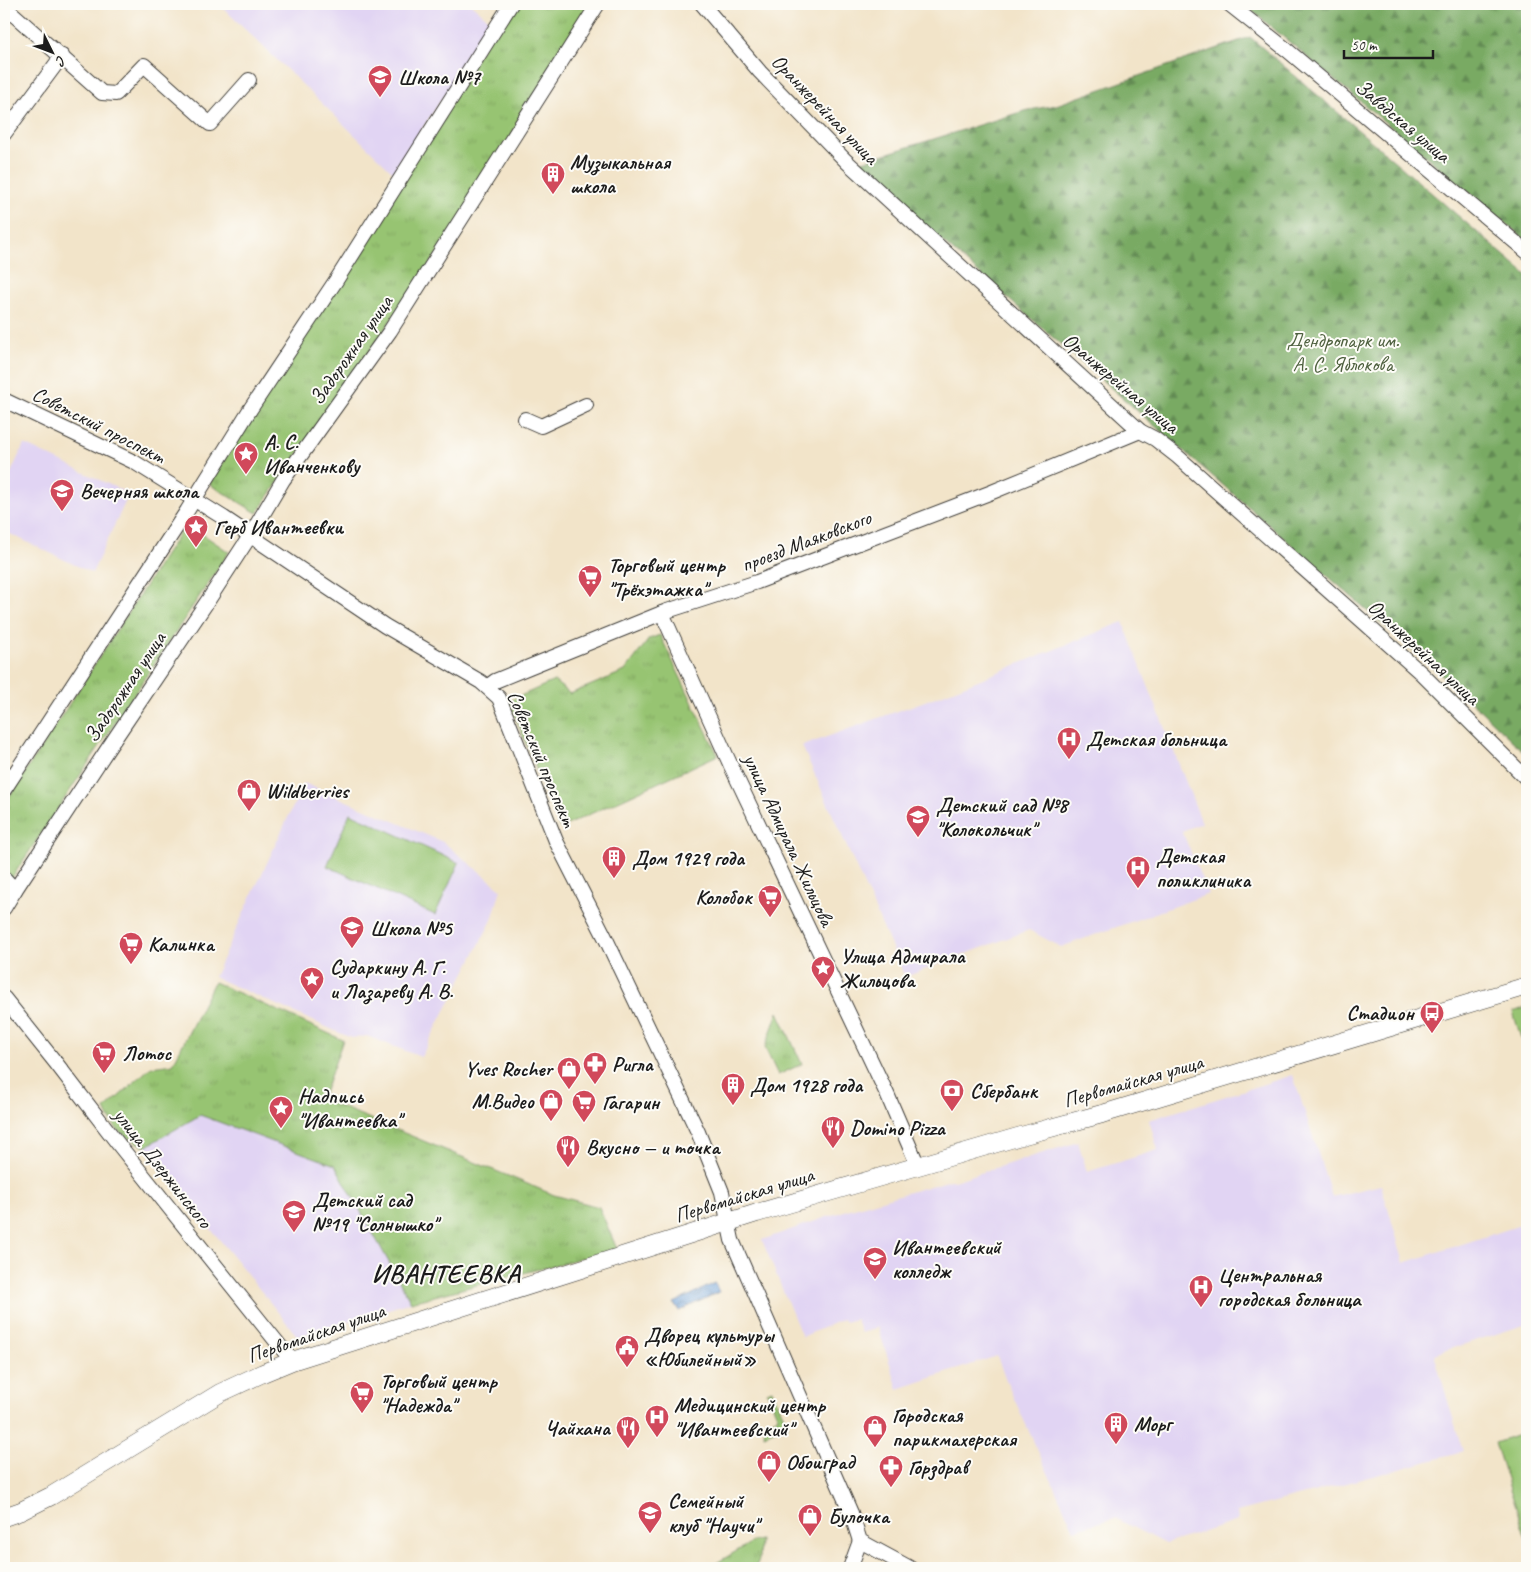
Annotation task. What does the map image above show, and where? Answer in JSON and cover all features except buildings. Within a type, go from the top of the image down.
[{"type":"main road","name":"Первомайская улица","points":[[4,1517],[51,1496],[220,1393],[292,1361],[728,1223],[918,1166],[1102,1114],[1527,986]]},
{"type":"street","name":"Задорожная улица","points":[[4,790],[194,500],[251,408],[343,271],[511,4]]},
{"type":"street","name":"Задорожная улица","points":[[4,908],[250,536],[284,480],[390,331],[598,4]]},
{"type":"street","name":"Оранжерейная улица","points":[[702,4],[760,72],[858,173],[1140,431],[1178,457],[1421,673],[1527,779]]},
{"type":"street","name":"Заводская улица","points":[[1229,4],[1527,252]]},
{"type":"street","points":[[4,6],[102,93],[116,94],[144,65],[210,124],[249,80]]},
{"type":"street","points":[[4,134],[62,56]]},
{"type":"street","name":"Советский проспект","points":[[4,400],[134,462],[250,536],[385,626],[487,687],[499,698],[556,841],[605,936],[682,1096],[722,1192],[732,1240],[851,1513],[860,1540]]},
{"type":"street","points":[[525,419],[541,426],[586,405]]},
{"type":"street","name":"проезд Маяковского","points":[[487,687],[495,681],[662,613],[757,582],[992,492],[1140,431]]},
{"type":"street","name":"улица Адмирала Жильцова","points":[[662,613],[736,775],[887,1094],[918,1166]]},
{"type":"street","points":[[4,878],[15,890]]},
{"type":"street","name":"улица Дзержинского","points":[[4,998],[292,1361]]},
{"type":"street","points":[[850,1568],[860,1540],[910,1568]]},
{"type":"shaded area","name":"Школа №7","points":[[219,4],[471,4],[493,23],[393,172]]},
{"type":"shaded area","name":"Вечерняя школа","points":[[24,444],[129,494],[92,573],[4,531],[4,488]]},
{"type":"shaded area","name":"Детская больница","points":[[1123,622],[1202,823],[1182,831],[1208,894],[1061,947],[1029,930],[905,977],[802,746],[936,697]]},
{"type":"shaded area","name":"Школа №5","points":[[304,783],[443,842],[501,889],[492,920],[421,1057],[367,1036],[351,1038],[214,977]]},
{"type":"shaded area","name":"Центральная городская больница","points":[[1293,1075],[1332,1197],[1381,1185],[1404,1263],[1527,1223],[1527,1324],[1434,1354],[1463,1452],[1237,1512],[1238,1521],[1165,1544],[1115,1518],[1074,1530],[1006,1381],[997,1356],[898,1389],[878,1327],[861,1333],[856,1319],[845,1322],[843,1319],[802,1337],[762,1240],[844,1211],[951,1180],[954,1181],[1078,1142],[1087,1172],[1158,1150],[1149,1120]]},
{"type":"shaded area","name":"Детский сад №19 \"Солнышко\"","points":[[200,1115],[335,1165],[411,1302],[298,1337],[145,1147]]},
{"type":"green space","points":[[510,4],[598,4],[475,199],[257,513],[209,484]]},
{"type":"green space","points":[[1527,4],[1527,241],[1245,5]]},
{"type":"green space","name":"Дендропарк им. А. С. Яблокова","points":[[1250,37],[1527,275],[1527,755],[1460,691],[853,164],[1024,111],[1056,105]]},
{"type":"green space","points":[[186,523],[229,552],[11,879],[4,869],[4,805]]},
{"type":"green space","points":[[660,635],[718,755],[560,828],[509,701],[554,681],[570,694],[625,671],[649,639]]},
{"type":"green space","points":[[350,813],[459,863],[435,915],[327,866]]},
{"type":"green space","points":[[214,982],[343,1040],[322,1099],[554,1195],[599,1207],[617,1249],[411,1302],[335,1165],[200,1115],[145,1147],[120,1133],[105,1109],[151,1067],[173,1064]]},
{"type":"green space","points":[[1527,1007],[1527,1058],[1513,1012]]},
{"type":"green space","points":[[778,1012],[802,1064],[778,1075],[765,1048]]},
{"type":"green space","points":[[772,1390],[788,1425],[764,1435],[765,1424],[778,1417],[767,1392]]},
{"type":"green space","points":[[1527,1432],[1527,1541],[1495,1443]]},
{"type":"green space","points":[[760,1540],[759,1560],[755,1568],[708,1568],[752,1542]]},
{"type":"water","points":[[715,1283],[719,1292],[679,1311],[674,1303]]},
{"type":"place","name":"Школа №7","points":[[380,98]]},
{"type":"place","name":"Музыкальная школа","points":[[553,195]]},
{"type":"place","name":"А. С. Иванченкову","points":[[246,475]]},
{"type":"place","name":"Вечерняя школа","points":[[62,512]]},
{"type":"place","name":"Герб Ивантеевки","points":[[196,548]]},
{"type":"place","name":"Торговый центр \"Трёхэтажка\"","points":[[590,598]]},
{"type":"place","name":"Детская больница","points":[[1069,760]]},
{"type":"place","name":"Wildberries","points":[[249,812]]},
{"type":"place","name":"Детский сад №8 \"Колокольчик\"","points":[[918,838]]},
{"type":"place","name":"Дом 1929 года","points":[[614,879]]},
{"type":"place","name":"Детская поликлиника","points":[[1138,889]]},
{"type":"place","name":"Колобок","points":[[770,918]]},
{"type":"place","name":"Школа №5","points":[[352,949]]},
{"type":"place","name":"Калинка","points":[[131,965]]},
{"type":"place","name":"Улица Адмирала Жильцова","points":[[823,989]]},
{"type":"place","name":"Сударкину А. Г. и Лазареву А. В.","points":[[312,1000]]},
{"type":"place","name":"Стадион","points":[[1432,1034]]},
{"type":"place","name":"Лотос","points":[[104,1074]]},
{"type":"place","name":"Ригла","points":[[595,1085]]},
{"type":"place","name":"Yves Rocher","points":[[569,1090]]},
{"type":"place","name":"Дом 1928 года","points":[[733,1106]]},
{"type":"place","name":"Сбербанк","points":[[952,1112]]},
{"type":"place","name":"М.Видео","points":[[551,1122]]},
{"type":"place","name":"Гагарин","points":[[584,1123]]},
{"type":"place","name":"Надпись \"Ивантеевка\"","points":[[281,1129]]},
{"type":"place","name":"Domino Pizza","points":[[833,1149]]},
{"type":"place","name":"Вкусно — и точка","points":[[568,1168]]},
{"type":"place","name":"Детский сад №19 \"Солнышко\"","points":[[294,1233]]},
{"type":"place","name":"Ивантеевский колледж","points":[[875,1280]]},
{"type":"place","name":"Центральная городская больница","points":[[1201,1308]]},
{"type":"place","name":"Дворец культуры «Юбилейный»","points":[[627,1368]]},
{"type":"place","name":"Торговый центр \"Надежда\"","points":[[362,1414]]},
{"type":"place","name":"Медицинский центр \"Ивантеевский\"","points":[[657,1438]]},
{"type":"place","name":"Морг","points":[[1116,1445]]},
{"type":"place","name":"Городская парикмахерская","points":[[875,1448]]},
{"type":"place","name":"Чайхана","points":[[628,1449]]},
{"type":"place","name":"Обоиград","points":[[769,1483]]},
{"type":"place","name":"Горздрав","points":[[891,1488]]},
{"type":"place","name":"Семейный клуб \"Научи\"","points":[[650,1534]]},
{"type":"place","name":"Булочка","points":[[810,1537]]},
{"type":"district","name":"ИВАНТЕЕВКА","points":[[446,1273]]}]
